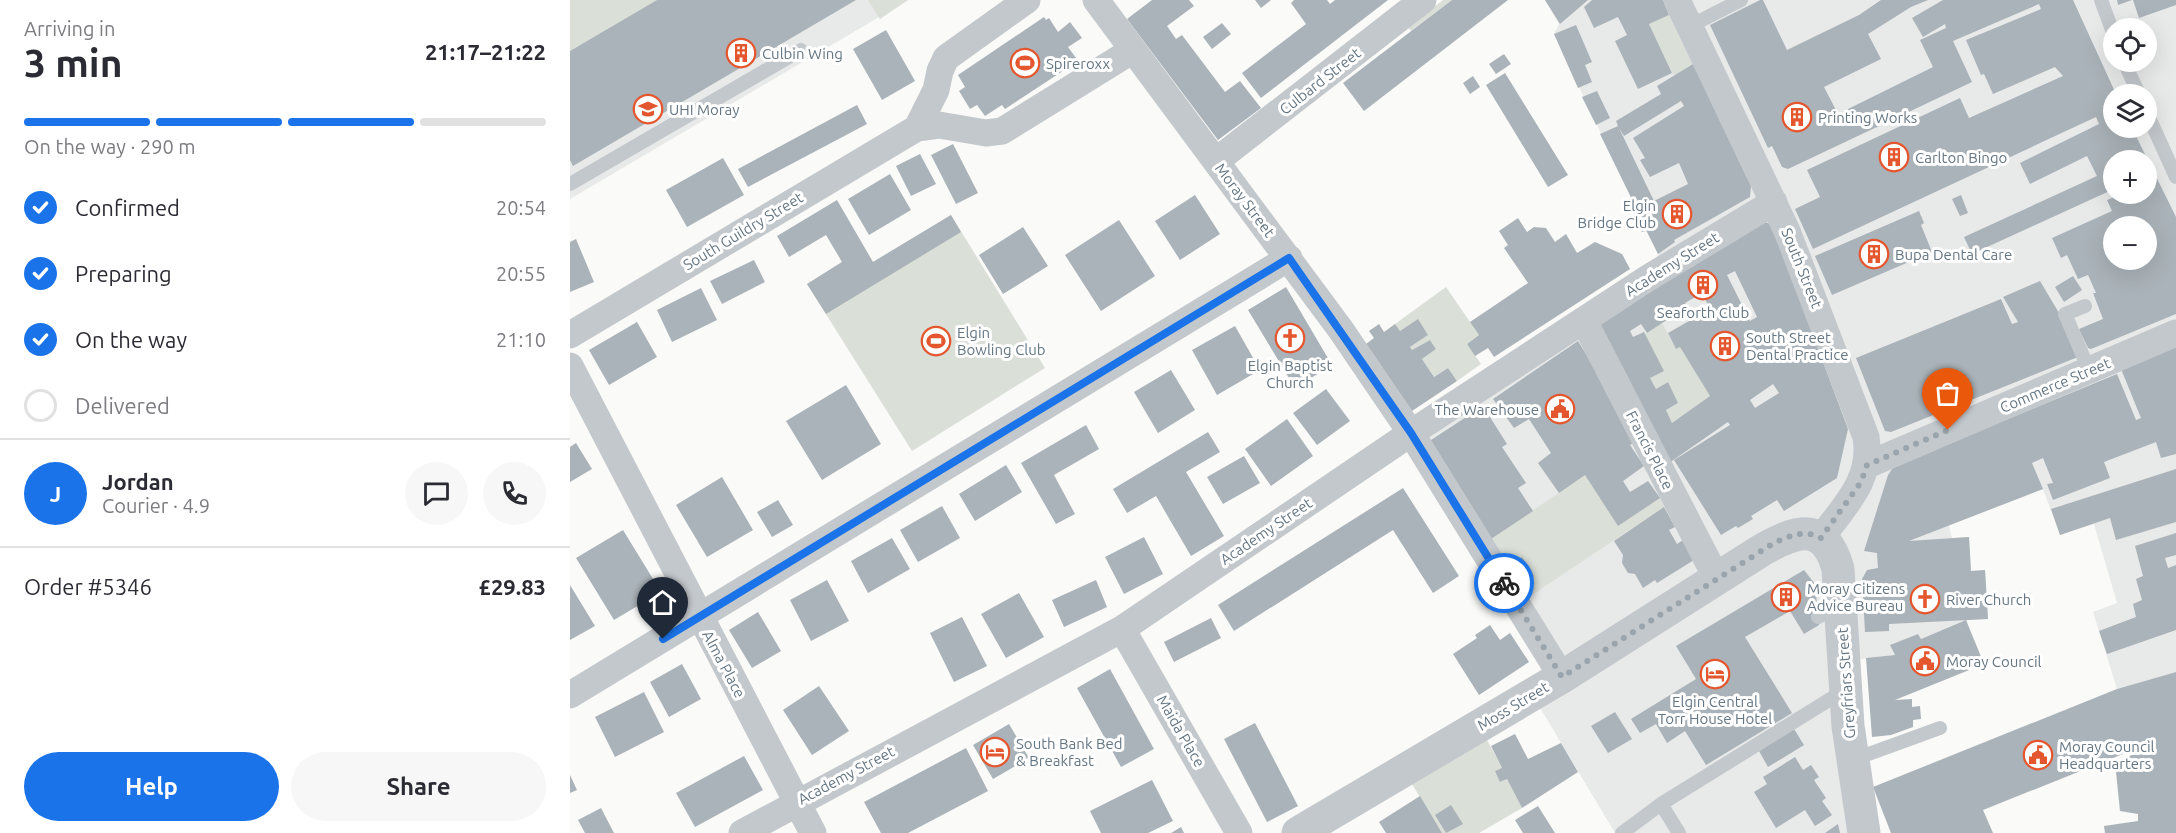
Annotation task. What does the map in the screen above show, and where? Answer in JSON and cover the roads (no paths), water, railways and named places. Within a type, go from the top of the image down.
[{"type":"street","points":[[917,128],[936,90],[940,71],[954,50],[1027,0]]},
{"type":"street","name":"Culbard Street","points":[[1216,161],[1263,134],[1308,99],[1423,0]]},
{"type":"street","name":"South Street","points":[[1677,0],[1774,202],[1823,342],[1866,437],[1867,465],[1861,482],[1821,538]]},
{"type":"street","name":"Moray Street","points":[[1099,1],[1289,258],[1411,433],[1562,677]]},
{"type":"street","name":"South Guildry Street","points":[[570,335],[917,128],[939,125],[969,128],[986,133],[1002,131],[1133,50]]},
{"type":"street","points":[[940,71],[955,105],[969,128]]},
{"type":"street","name":"Academy Street","points":[[742,833],[1122,629],[1411,433],[1774,202]]},
{"type":"street","points":[[570,695],[1289,258]]},
{"type":"street","name":"Francis Place","points":[[1584,321],[1717,579]]},
{"type":"street","name":"Commerce Street","points":[[1867,465],[2176,333]]},
{"type":"street","name":"Alma Place","points":[[570,366],[813,833]]},
{"type":"street","name":"Moss Street","points":[[1298,833],[1562,677],[1782,539],[1803,533],[1821,538]]},
{"type":"street","name":"Greyfriars Street","points":[[1821,538],[1834,555],[1838,570],[1829,611],[1845,690],[1852,760],[1864,833]]},
{"type":"street","name":"Maida Place","points":[[1122,629],[1239,833]]},
{"type":"lane","points":[[1690,26],[1741,0]]},
{"type":"lane","points":[[2101,0],[2108,18]]},
{"type":"lane","points":[[570,184],[801,50]]},
{"type":"lane","points":[[2157,135],[2176,177]]},
{"type":"lane","points":[[2085,306],[2066,314],[2089,370]]},
{"type":"lane","points":[[1622,833],[1661,804],[1845,690]]},
{"type":"lane","points":[[1852,760],[1940,728]]},
{"type":"lane","points":[[1661,804],[1679,833]]},
{"type":"place","name":"Culbin Wing","points":[[741,53]]},
{"type":"place","name":"Spireroxx","points":[[1025,63]]},
{"type":"place","name":"UHI Moray","points":[[648,109]]},
{"type":"place","name":"Printing Works","points":[[1797,117]]},
{"type":"place","name":"Carlton Bingo","points":[[1894,157]]},
{"type":"place","name":"Elgin Bridge Club","points":[[1677,214]]},
{"type":"place","name":"Bupa Dental Care","points":[[1874,254]]},
{"type":"place","name":"Seaforth Club","points":[[1703,285]]},
{"type":"place","name":"Elgin Baptist Church","points":[[1290,338]]},
{"type":"place","name":"Elgin Bowling Club","points":[[936,341]]},
{"type":"place","name":"South Street Dental Practice","points":[[1725,346]]},
{"type":"place","name":"The Warehouse","points":[[1560,409]]},
{"type":"place","name":"Moray Citizens Advice Bureau","points":[[1786,597]]},
{"type":"place","name":"River Church","points":[[1925,599]]},
{"type":"place","name":"Moray Council","points":[[1925,661]]},
{"type":"place","name":"Elgin Central Torr House Hotel","points":[[1715,674]]},
{"type":"place","name":"South Bank Bed & Breakfast","points":[[995,752]]},
{"type":"place","name":"Moray Council Headquarters","points":[[2038,755]]}]
